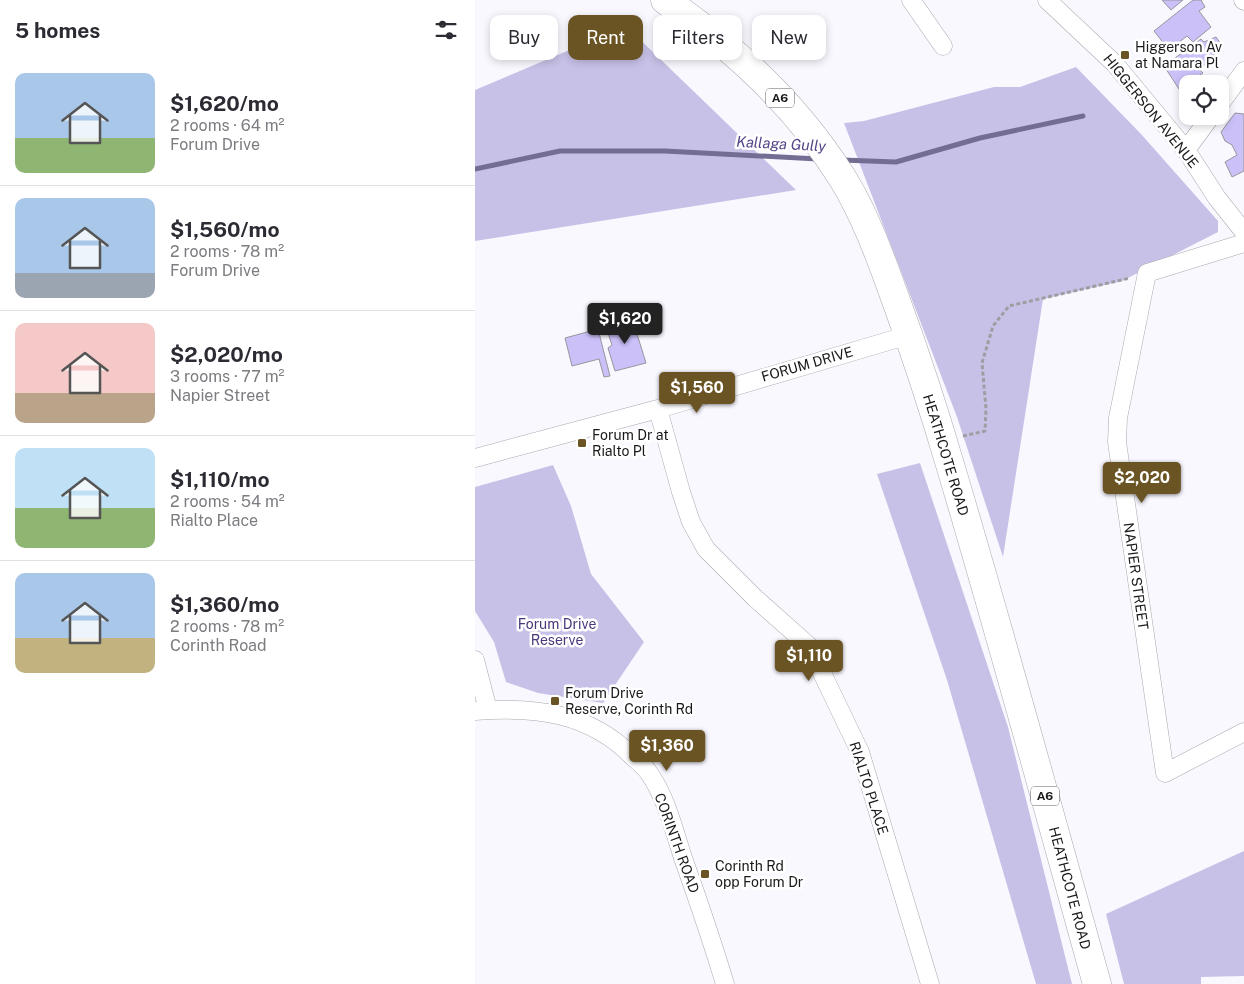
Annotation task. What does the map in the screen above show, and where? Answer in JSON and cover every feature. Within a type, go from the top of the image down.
[{"type":"highway","name":"HEATHCOTE ROAD","points":[[665,0],[730,48],[793,113],[821,147],[844,181],[865,222],[909,335],[943,441],[993,608],[1097,984]]},
{"type":"street","points":[[911,0],[943,46]]},
{"type":"street","name":"HIGGERSON AVENUE","points":[[1047,0],[1115,64],[1186,150],[1217,198],[1244,232]]},
{"type":"street","points":[[1229,92],[1244,71]]},
{"type":"street","points":[[1186,150],[1204,125]]},
{"type":"street","points":[[1147,273],[1244,243]]},
{"type":"street","name":"NAPIER STREET","points":[[1147,273],[1118,418],[1117,442],[1165,773],[1244,732]]},
{"type":"street","name":"FORUM DRIVE","points":[[475,458],[658,409],[909,335]]},
{"type":"street","name":"RIALTO PLACE","points":[[658,409],[691,522],[706,549],[755,598],[809,646],[860,752],[930,984]]},
{"type":"street","points":[[475,660],[481,710]]},
{"type":"street","name":"CORINTH ROAD","points":[[481,710],[524,710],[557,714],[589,724],[617,740],[649,772],[662,797],[709,929],[725,984]]},
{"type":"path","points":[[943,441],[985,431],[986,409],[981,364],[993,326],[1009,306],[1122,281],[1147,273]]},
{"type":"green space","points":[[643,42],[653,52],[653,60],[661,60],[796,190],[475,241],[475,90],[546,60],[558,60],[558,55],[568,51],[568,60],[643,60]]},
{"type":"green space","points":[[1076,67],[1141,134],[1218,221],[1218,232],[1122,281],[1043,299],[1003,557],[957,417],[844,123],[864,121],[994,87],[1020,87]]},
{"type":"green space","points":[[920,463],[1008,727],[1072,984],[1036,984],[947,680],[877,474]]},
{"type":"green space","name":"Forum Drive Reserve","points":[[553,465],[571,506],[591,574],[644,642],[603,703],[538,693],[506,682],[494,642],[475,611],[475,487]]},
{"type":"green space","points":[[1244,851],[1244,976],[1201,977],[1201,984],[1124,984],[1106,914]]},
{"type":"building","points":[[1162,0],[1183,0],[1171,10]]},
{"type":"building","points":[[1193,0],[1201,0],[1205,7],[1199,11],[1211,27],[1193,42],[1187,36],[1169,50],[1154,31]]},
{"type":"building","points":[[1216,37],[1223,47],[1213,53],[1215,57],[1199,69],[1203,73],[1200,75],[1179,75],[1179,89],[1164,66],[1201,39],[1204,42]]},
{"type":"building","points":[[1235,113],[1244,114],[1244,171],[1232,177],[1225,162],[1237,155],[1232,145],[1225,141],[1221,132],[1226,125],[1229,125],[1229,121]]},
{"type":"building","points":[[620,320],[621,323],[633,321],[646,363],[615,371],[608,348],[612,345],[605,324]]},
{"type":"building","points":[[598,329],[610,376],[604,377],[599,359],[572,366],[565,338]]},
{"type":"waterway","name":"Kallaga Gully","points":[[842,160],[896,162],[980,138],[1083,116]]},
{"type":"waterway","name":"Kallaga Gully","points":[[475,169],[560,151],[665,151],[818,159]]},
{"type":"place","name":"Higgerson Av at Namara Pl","points":[[1125,55]]},
{"type":"place","name":"Forum Dr at Rialto Pl","points":[[582,443]]},
{"type":"place","name":"Forum Drive Reserve, Corinth Rd","points":[[555,701]]},
{"type":"place","name":"Corinth Rd opp Forum Dr","points":[[705,874]]}]
